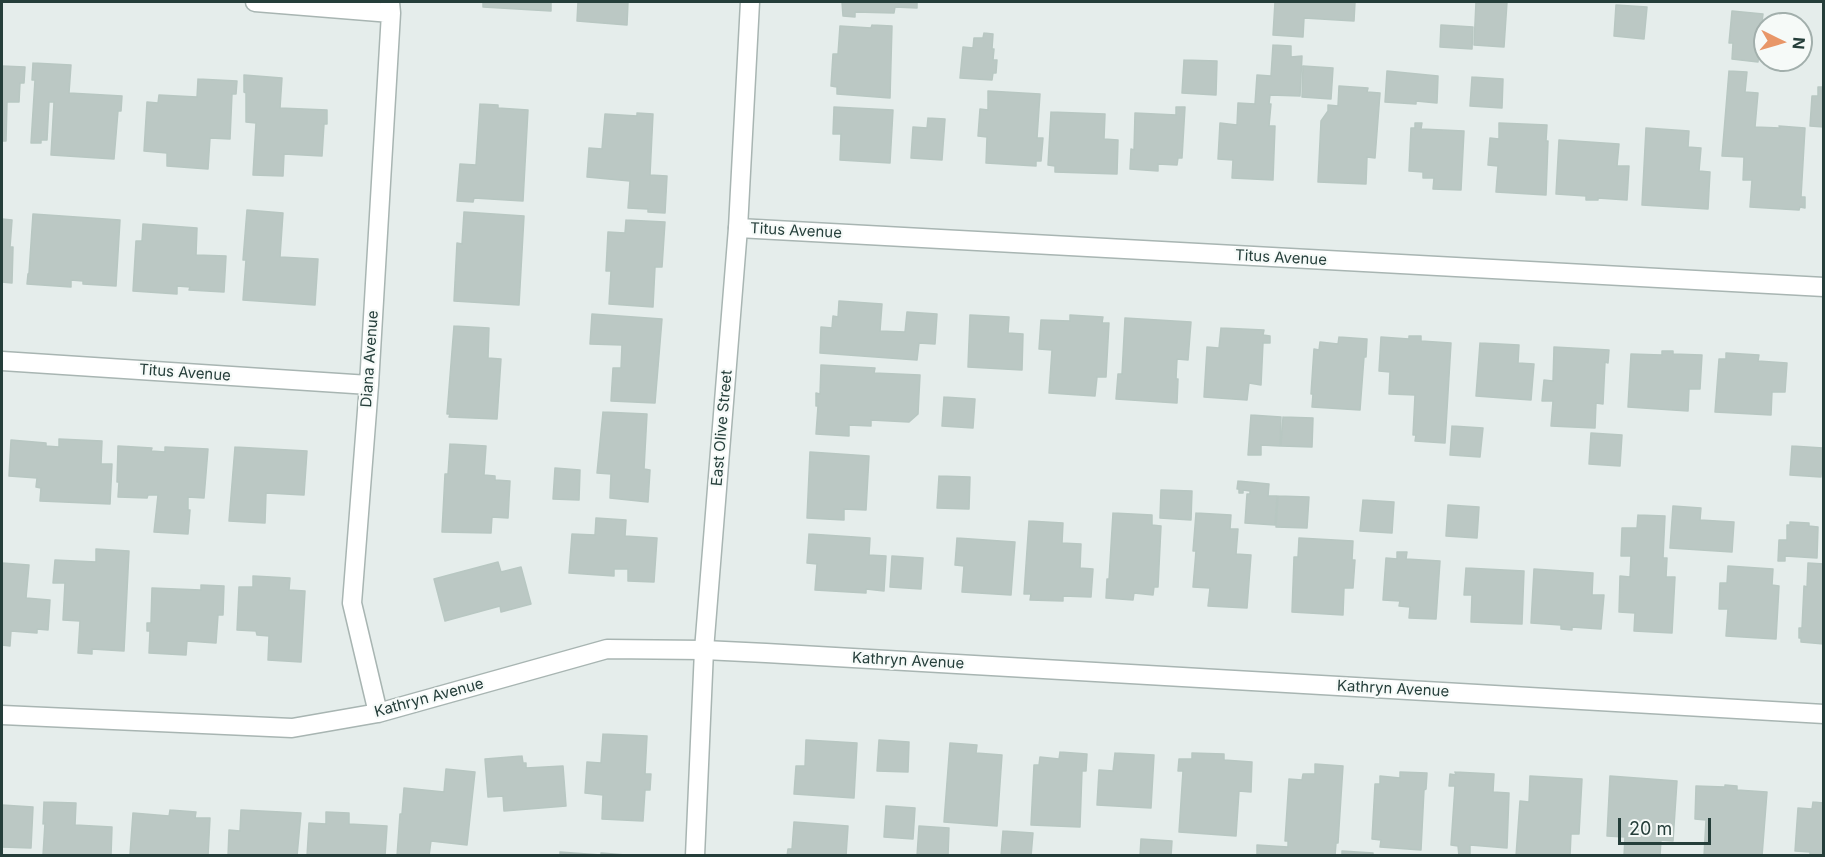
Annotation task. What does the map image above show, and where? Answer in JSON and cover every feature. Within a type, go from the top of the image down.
[{"type":"street","points":[[255,2],[391,7]]},
{"type":"street","name":"East Olive Street","points":[[695,855],[704,650],[738,228],[750,2]]},
{"type":"street","name":"Diana Avenue","points":[[378,713],[352,603],[369,385],[391,7]]},
{"type":"street","name":"Titus Avenue","points":[[738,228],[1824,287]]},
{"type":"street","name":"Titus Avenue","points":[[2,361],[369,385]]},
{"type":"street","name":"Kathryn Avenue","points":[[2,715],[292,728],[378,713],[607,649],[704,650],[1824,714]]},
{"type":"building","points":[[483,2],[551,2],[551,11],[483,7]]},
{"type":"building","points":[[578,2],[628,2],[627,25],[577,21]]},
{"type":"building","points":[[842,2],[917,2],[917,8],[895,7],[894,13],[855,12],[855,17],[843,16]]},
{"type":"building","points":[[1275,2],[1355,2],[1354,21],[1304,18],[1303,37],[1273,35]]},
{"type":"building","points":[[1476,2],[1507,2],[1504,47],[1474,45]]},
{"type":"building","points":[[1616,5],[1647,7],[1644,39],[1614,36]]},
{"type":"building","points":[[1732,11],[1753,13],[1753,61],[1732,59],[1733,43],[1729,43]]},
{"type":"building","points":[[872,25],[892,26],[890,98],[837,94],[837,87],[831,86],[833,54],[838,54],[840,26],[871,28]]},
{"type":"building","points":[[1441,25],[1473,27],[1472,49],[1440,47]]},
{"type":"building","points":[[984,33],[993,34],[992,49],[994,49],[993,60],[997,60],[996,73],[993,73],[992,80],[960,78],[963,47],[973,48],[974,38],[983,38]]},
{"type":"building","points":[[1273,45],[1291,46],[1291,57],[1302,56],[1300,96],[1270,95],[1269,126],[1275,126],[1273,180],[1232,178],[1233,160],[1218,159],[1220,123],[1237,125],[1238,103],[1255,104],[1257,75],[1271,76]]},
{"type":"building","points":[[1184,60],[1217,61],[1216,95],[1182,93]]},
{"type":"building","points":[[33,63],[71,65],[69,93],[122,96],[121,111],[118,111],[114,159],[51,155],[54,102],[49,102],[47,140],[41,140],[41,143],[31,143],[35,80],[32,80]]},
{"type":"building","points":[[2,66],[25,67],[24,83],[20,83],[19,102],[7,102],[6,141],[2,141]]},
{"type":"building","points":[[1303,66],[1333,68],[1331,99],[1302,97]]},
{"type":"building","points":[[1387,71],[1438,76],[1437,103],[1385,102]]},
{"type":"building","points":[[1729,71],[1747,72],[1745,92],[1758,93],[1755,127],[1805,128],[1801,197],[1805,197],[1805,208],[1800,207],[1799,210],[1750,207],[1752,180],[1743,180],[1744,157],[1722,156]]},
{"type":"building","points":[[244,75],[282,78],[280,108],[327,110],[322,156],[284,154],[283,176],[253,175],[256,123],[246,122]]},
{"type":"building","points":[[1472,77],[1503,79],[1502,108],[1470,106]]},
{"type":"building","points":[[198,79],[237,81],[236,94],[232,94],[230,139],[210,138],[208,169],[167,166],[167,153],[144,151],[147,102],[158,103],[159,95],[197,97]]},
{"type":"building","points":[[1339,86],[1368,88],[1367,92],[1380,93],[1375,158],[1367,157],[1366,184],[1318,182],[1321,121],[1328,111],[1328,105],[1338,106]]},
{"type":"building","points":[[1818,87],[1824,87],[1824,127],[1810,126],[1812,96],[1818,96]]},
{"type":"building","points":[[988,91],[1040,94],[1037,138],[1043,138],[1041,161],[1036,161],[1036,166],[986,163],[987,137],[978,136],[980,109],[988,110]]},
{"type":"building","points":[[480,104],[528,110],[523,201],[474,198],[473,202],[457,201],[460,164],[476,165]]},
{"type":"building","points":[[834,107],[893,110],[890,163],[840,160],[841,134],[833,134]]},
{"type":"building","points":[[1176,107],[1185,107],[1182,158],[1178,158],[1177,165],[1158,164],[1158,171],[1130,169],[1131,149],[1134,150],[1135,113],[1176,115]]},
{"type":"building","points":[[1051,112],[1105,114],[1104,139],[1118,140],[1117,174],[1055,172],[1055,166],[1048,165]]},
{"type":"building","points":[[637,113],[653,114],[650,175],[667,176],[665,213],[628,208],[630,181],[587,177],[589,148],[602,149],[605,114],[637,116]]},
{"type":"building","points":[[928,118],[945,119],[942,160],[911,158],[913,127],[927,128]]},
{"type":"building","points":[[1415,123],[1422,123],[1421,129],[1464,131],[1461,190],[1433,189],[1434,178],[1423,178],[1423,172],[1409,171],[1411,128],[1415,128]]},
{"type":"building","points":[[1499,123],[1547,125],[1546,195],[1496,192],[1498,166],[1488,165],[1490,138],[1499,139]]},
{"type":"building","points":[[1646,128],[1689,131],[1688,147],[1701,148],[1699,171],[1710,172],[1708,209],[1642,205]]},
{"type":"building","points":[[1559,140],[1619,144],[1617,166],[1629,166],[1627,200],[1598,198],[1598,200],[1586,200],[1586,196],[1556,194]]},
{"type":"building","points":[[247,210],[283,213],[280,257],[318,259],[315,305],[243,300]]},
{"type":"building","points":[[464,212],[524,216],[519,305],[454,301],[457,243],[462,244]]},
{"type":"building","points":[[33,214],[120,220],[116,286],[83,284],[83,281],[71,280],[71,287],[27,284]]},
{"type":"building","points":[[2,219],[12,220],[10,247],[13,247],[12,283],[2,282]]},
{"type":"building","points":[[626,220],[665,222],[662,267],[655,267],[653,307],[609,304],[611,271],[606,271],[608,232],[625,233]]},
{"type":"building","points":[[143,224],[197,228],[196,255],[226,256],[224,292],[189,290],[190,287],[177,286],[177,294],[133,291],[136,241],[142,241]]},
{"type":"building","points":[[839,301],[882,304],[880,331],[905,332],[907,312],[937,314],[935,344],[919,343],[917,360],[820,353],[821,327],[832,328],[833,316],[838,317]]},
{"type":"building","points":[[592,314],[662,319],[655,403],[611,401],[613,368],[621,368],[622,345],[590,344]]},
{"type":"building","points":[[970,315],[1009,317],[1008,333],[1023,334],[1022,370],[968,367]]},
{"type":"building","points":[[1070,315],[1103,317],[1102,323],[1109,323],[1106,377],[1097,377],[1095,396],[1049,393],[1052,350],[1039,349],[1041,320],[1070,321]]},
{"type":"building","points":[[1125,318],[1191,322],[1188,360],[1177,359],[1177,403],[1116,399],[1118,374],[1122,374]]},
{"type":"building","points":[[454,326],[489,328],[488,358],[501,359],[497,419],[449,417],[450,414],[447,414]]},
{"type":"building","points":[[1221,328],[1264,330],[1263,335],[1270,336],[1270,343],[1263,343],[1261,385],[1249,383],[1247,400],[1204,397],[1207,347],[1219,348]]},
{"type":"building","points":[[1409,336],[1421,336],[1421,341],[1451,343],[1445,443],[1415,441],[1416,435],[1413,435],[1415,395],[1389,394],[1390,372],[1379,371],[1381,337],[1409,339]]},
{"type":"building","points":[[1339,337],[1367,339],[1360,410],[1312,407],[1314,349],[1319,350],[1320,342],[1338,344]]},
{"type":"building","points":[[1480,343],[1519,345],[1518,363],[1534,364],[1531,400],[1476,396]]},
{"type":"building","points":[[1554,347],[1609,350],[1608,363],[1605,362],[1603,404],[1596,403],[1595,428],[1551,426],[1553,401],[1542,401],[1544,380],[1553,381]]},
{"type":"building","points":[[1662,351],[1673,351],[1673,354],[1702,355],[1700,389],[1689,389],[1688,411],[1628,407],[1631,354],[1662,355]]},
{"type":"building","points":[[1726,353],[1759,355],[1758,361],[1787,363],[1785,392],[1772,392],[1771,415],[1715,412],[1719,359],[1726,359]]},
{"type":"building","points":[[821,365],[875,368],[874,373],[920,375],[918,414],[909,422],[871,420],[871,426],[849,425],[849,436],[816,434],[818,406],[816,406],[816,393],[820,394]]},
{"type":"building","points":[[944,397],[975,399],[973,428],[942,426]]},
{"type":"building","points":[[603,412],[647,414],[644,469],[650,470],[648,502],[610,498],[611,474],[597,473]]},
{"type":"building","points":[[1251,415],[1281,417],[1280,446],[1261,445],[1261,455],[1248,455]]},
{"type":"building","points":[[1283,417],[1313,418],[1312,447],[1281,446]]},
{"type":"building","points":[[1452,426],[1483,428],[1480,457],[1450,455]]},
{"type":"building","points":[[1591,433],[1622,435],[1620,466],[1589,464]]},
{"type":"building","points":[[59,439],[102,441],[101,464],[112,464],[110,504],[40,501],[41,488],[36,487],[37,478],[9,476],[11,440],[46,443],[46,446],[59,447]]},
{"type":"building","points":[[450,444],[486,446],[484,475],[495,476],[495,480],[510,481],[508,518],[492,517],[491,533],[442,532],[445,474],[448,474]]},
{"type":"building","points":[[118,446],[152,448],[151,451],[165,452],[165,447],[208,449],[204,498],[188,497],[188,510],[190,510],[188,534],[154,532],[158,495],[148,495],[147,498],[118,497]]},
{"type":"building","points":[[1792,446],[1823,448],[1821,477],[1790,475]]},
{"type":"building","points":[[235,447],[307,451],[304,495],[266,493],[265,523],[229,521]]},
{"type":"building","points":[[810,452],[869,456],[866,510],[844,509],[844,520],[807,518]]},
{"type":"building","points":[[555,468],[580,470],[579,500],[553,499]]},
{"type":"building","points":[[939,476],[970,477],[969,509],[937,508]]},
{"type":"building","points":[[1238,481],[1269,484],[1268,496],[1277,496],[1275,525],[1245,523],[1247,494],[1250,494],[1250,491],[1243,490],[1243,493],[1239,493]]},
{"type":"building","points":[[1161,490],[1192,491],[1191,520],[1160,518]]},
{"type":"building","points":[[1278,496],[1309,497],[1307,528],[1276,527]]},
{"type":"building","points":[[1363,500],[1394,502],[1392,533],[1360,531]]},
{"type":"building","points":[[1448,505],[1479,507],[1477,538],[1446,536]]},
{"type":"building","points":[[1673,506],[1701,508],[1700,520],[1734,522],[1732,552],[1670,548]]},
{"type":"building","points":[[1113,513],[1152,515],[1152,525],[1161,526],[1158,587],[1154,587],[1153,595],[1134,593],[1133,600],[1106,598]]},
{"type":"building","points":[[1196,513],[1231,515],[1230,529],[1238,529],[1236,554],[1251,555],[1247,608],[1208,606],[1210,588],[1193,587]]},
{"type":"building","points":[[1638,515],[1665,516],[1663,558],[1667,558],[1666,577],[1675,577],[1672,633],[1634,631],[1635,613],[1619,612],[1620,576],[1630,577],[1631,556],[1621,556],[1622,528],[1637,528]]},
{"type":"building","points":[[596,518],[626,520],[625,536],[657,538],[654,582],[628,581],[628,569],[614,569],[614,576],[569,573],[572,534],[595,535]]},
{"type":"building","points":[[1029,521],[1063,523],[1062,543],[1081,544],[1080,568],[1093,569],[1091,597],[1063,596],[1063,601],[1030,600],[1031,594],[1024,594]]},
{"type":"building","points":[[1790,522],[1809,523],[1809,526],[1818,527],[1817,558],[1785,556],[1785,561],[1778,561],[1779,540],[1787,540],[1787,525],[1790,525]]},
{"type":"building","points":[[809,534],[870,538],[869,555],[886,556],[884,591],[866,589],[866,593],[815,590],[817,564],[807,563]]},
{"type":"building","points":[[957,538],[1015,542],[1011,595],[962,592],[964,566],[955,565]]},
{"type":"building","points":[[1299,538],[1353,541],[1352,560],[1355,560],[1353,588],[1344,588],[1343,615],[1292,612],[1294,557],[1298,557]]},
{"type":"building","points":[[96,549],[129,551],[124,651],[92,649],[92,654],[78,653],[80,621],[63,620],[65,583],[53,583],[55,560],[96,562]]},
{"type":"building","points":[[1397,552],[1407,552],[1406,559],[1440,561],[1436,619],[1409,618],[1410,607],[1399,606],[1400,601],[1383,600],[1386,558],[1397,559]]},
{"type":"building","points":[[892,556],[923,558],[921,589],[890,587]]},
{"type":"building","points":[[498,562],[501,572],[521,567],[531,604],[501,612],[500,606],[445,621],[434,579]]},
{"type":"building","points":[[2,563],[29,565],[26,598],[50,600],[48,630],[37,629],[37,633],[11,631],[10,646],[2,645]]},
{"type":"building","points":[[1808,563],[1824,564],[1824,644],[1801,642],[1799,638],[1799,628],[1802,628],[1804,586],[1807,587]]},
{"type":"building","points":[[1728,566],[1773,569],[1772,585],[1779,586],[1776,639],[1726,636],[1728,609],[1719,609],[1720,583],[1727,583]]},
{"type":"building","points":[[1466,568],[1524,571],[1522,624],[1471,622],[1472,595],[1464,595]]},
{"type":"building","points":[[1534,569],[1593,573],[1592,595],[1604,595],[1601,629],[1572,627],[1572,630],[1561,629],[1561,625],[1531,623]]},
{"type":"building","points":[[253,576],[290,578],[289,590],[305,591],[301,662],[268,660],[269,636],[257,635],[256,631],[237,630],[239,587],[253,587]]},
{"type":"building","points":[[201,585],[224,586],[223,615],[218,615],[216,643],[187,641],[186,655],[149,653],[150,631],[147,631],[147,623],[151,623],[152,588],[201,590]]},
{"type":"building","points":[[603,734],[647,736],[645,774],[651,774],[650,790],[645,790],[643,821],[602,819],[603,795],[585,793],[587,762],[601,763]]},
{"type":"building","points":[[806,740],[857,743],[854,798],[794,794],[796,766],[805,766]]},
{"type":"building","points":[[879,740],[909,742],[908,772],[877,771]]},
{"type":"building","points":[[950,743],[977,745],[976,753],[1002,755],[997,826],[944,822]]},
{"type":"building","points":[[1060,752],[1087,754],[1086,771],[1082,771],[1080,827],[1031,825],[1034,765],[1039,765],[1040,757],[1059,759]]},
{"type":"building","points":[[1115,753],[1154,755],[1151,808],[1097,805],[1099,770],[1113,771]]},
{"type":"building","points":[[1192,753],[1224,754],[1224,760],[1252,762],[1251,792],[1239,791],[1236,836],[1179,832],[1183,771],[1178,771],[1179,759],[1192,759]]},
{"type":"building","points":[[522,756],[526,768],[563,766],[566,806],[504,811],[503,796],[488,797],[485,759]]},
{"type":"building","points":[[1315,764],[1343,766],[1338,843],[1336,843],[1335,856],[1257,856],[1257,845],[1288,847],[1288,841],[1285,841],[1289,779],[1302,780],[1303,774],[1315,774]]},
{"type":"building","points":[[446,769],[475,772],[467,845],[431,841],[429,856],[397,856],[404,788],[444,792]]},
{"type":"building","points":[[1400,772],[1427,773],[1421,850],[1380,847],[1381,840],[1372,839],[1375,784],[1380,784],[1380,776],[1400,778]]},
{"type":"building","points":[[1455,772],[1494,774],[1493,792],[1509,793],[1507,848],[1470,845],[1472,856],[1459,856],[1458,846],[1451,845],[1455,786],[1449,786],[1450,774],[1456,775]]},
{"type":"building","points":[[1530,776],[1582,779],[1579,834],[1571,834],[1570,856],[1516,856],[1520,801],[1529,802]]},
{"type":"building","points":[[1610,776],[1677,781],[1673,841],[1661,840],[1660,856],[1624,856],[1625,837],[1607,836]]},
{"type":"building","points":[[1725,785],[1737,786],[1737,790],[1767,792],[1762,856],[1704,856],[1706,820],[1695,819],[1696,786],[1725,787]]},
{"type":"building","points":[[44,802],[76,803],[75,825],[112,827],[111,856],[42,856]]},
{"type":"building","points":[[1813,802],[1824,803],[1824,856],[1810,856],[1810,852],[1795,851],[1798,808],[1812,809]]},
{"type":"building","points":[[2,805],[33,807],[31,848],[2,847]]},
{"type":"building","points":[[886,806],[915,808],[913,839],[884,837]]},
{"type":"building","points":[[170,810],[196,812],[195,818],[210,818],[208,856],[130,854],[133,813],[169,816]]},
{"type":"building","points":[[241,810],[301,813],[297,856],[228,856],[229,830],[240,831]]},
{"type":"building","points":[[326,812],[349,813],[349,824],[387,826],[385,856],[307,856],[309,823],[326,824]]},
{"type":"building","points":[[794,822],[848,826],[846,856],[787,856],[788,849],[792,849]]},
{"type":"building","points":[[919,826],[949,828],[948,856],[917,856]]},
{"type":"building","points":[[1003,831],[1033,833],[1031,856],[1001,856]]},
{"type":"building","points":[[1141,839],[1172,841],[1171,856],[1140,856]]},
{"type":"building","points":[[1342,851],[1373,853],[1373,856],[1342,856]]},
{"type":"building","points":[[560,852],[601,855],[601,853],[626,855],[560,856]]}]
